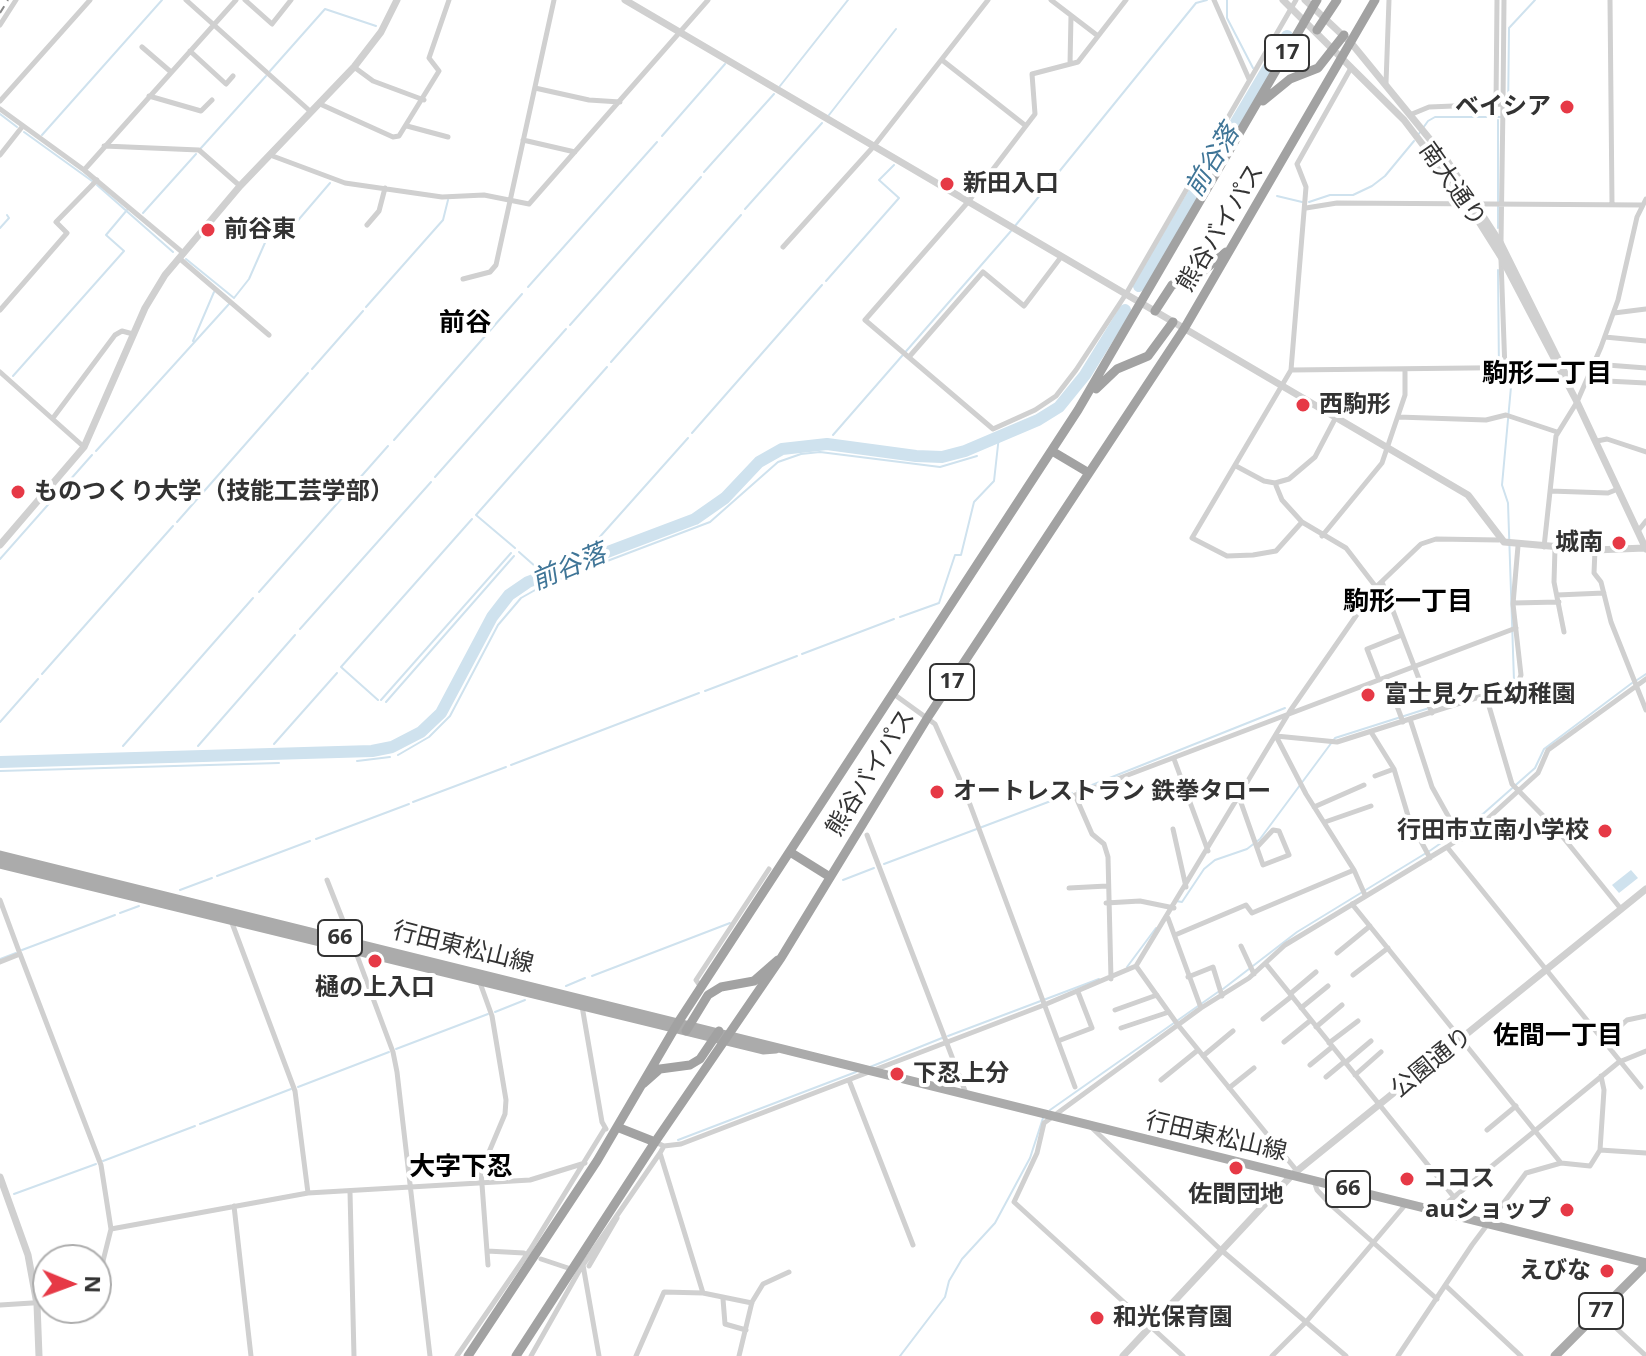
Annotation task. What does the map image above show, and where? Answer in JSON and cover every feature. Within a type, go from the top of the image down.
[{"type":"highway","name":"17","points":[[1317,30],[1337,0]]},
{"type":"highway","name":"熊谷バイパス","points":[[516,1356],[781,958],[928,717],[1184,329],[1246,227],[1375,0]]},
{"type":"highway","name":"熊谷バイパス","points":[[468,1356],[677,1025],[1078,410],[1257,106],[1306,20],[1312,2]]},
{"type":"highway","name":"17","points":[[1257,106],[1290,79],[1318,68],[1344,35]]},
{"type":"highway","points":[[1155,311],[1172,285],[1210,267],[1246,227]]},
{"type":"highway","points":[[1078,410],[1109,375],[1148,356],[1173,322]]},
{"type":"highway","points":[[1052,451],[1089,473]]},
{"type":"highway","points":[[790,852],[830,877]]},
{"type":"highway","name":"17","points":[[688,1028],[708,995],[721,987],[754,981],[767,966],[781,958]]},
{"type":"highway","points":[[639,1085],[660,1069],[690,1065],[700,1059],[716,1035]]},
{"type":"highway","points":[[612,1129],[659,1144]]},
{"type":"main road","name":"行田東松山線","points":[[0,855],[230,916]]},
{"type":"main road","name":"行田東松山線","points":[[0,864],[230,916],[1047,1117],[1295,1173],[1314,1181],[1646,1264]]},
{"type":"main road","name":"77","points":[[1555,1356],[1646,1264]]},
{"type":"street","points":[[0,25],[16,0]]},
{"type":"street","points":[[0,101],[90,0]]},
{"type":"street","points":[[186,0],[311,112]]},
{"type":"street","points":[[84,170],[236,0]]},
{"type":"street","points":[[245,0],[272,24],[291,0]]},
{"type":"street","points":[[0,545],[84,447],[155,289],[240,186],[354,67],[381,32],[397,0]]},
{"type":"street","points":[[319,103],[393,137],[399,136],[424,100],[439,71],[429,58],[449,0]]},
{"type":"street","points":[[463,279],[490,272],[496,265],[554,0]]},
{"type":"street","points":[[625,0],[1475,500],[1508,543],[1521,675],[1517,685],[1336,742],[1275,736]]},
{"type":"street","points":[[269,155],[329,179],[442,197],[484,195],[529,204],[708,0]]},
{"type":"street","points":[[783,247],[874,146],[988,0]]},
{"type":"street","points":[[1051,0],[1098,37]]},
{"type":"street","points":[[1126,0],[1078,62],[1032,74],[1035,114],[968,202],[865,320],[990,428],[997,428],[1056,396],[1126,294],[1296,0]]},
{"type":"street","name":"南大通り","points":[[1283,0],[1420,132],[1501,244],[1646,549]]},
{"type":"street","points":[[1386,83],[1389,0]]},
{"type":"street","points":[[1497,0],[1500,104]]},
{"type":"street","points":[[1504,0],[1498,203],[1504,370]]},
{"type":"street","points":[[1610,0],[1612,203]]},
{"type":"street","points":[[1215,1],[1250,80]]},
{"type":"street","name":"南大通り","points":[[1312,2],[1412,114],[1420,132]]},
{"type":"street","points":[[1070,64],[1071,16]]},
{"type":"street","points":[[142,47],[171,72]]},
{"type":"street","points":[[190,51],[226,84],[233,76]]},
{"type":"street","points":[[942,60],[1026,126]]},
{"type":"street","points":[[1302,522],[1276,551],[1253,555],[1227,556],[1192,538],[1291,370],[1306,208],[1306,187],[1297,164],[1353,66]]},
{"type":"street","points":[[354,67],[373,81],[424,100]]},
{"type":"street","points":[[535,88],[589,100],[620,102]]},
{"type":"street","points":[[149,96],[201,111],[212,100]]},
{"type":"street","points":[[1412,114],[1429,107],[1500,104]]},
{"type":"street","points":[[0,109],[97,180],[269,335]]},
{"type":"street","points":[[407,126],[448,137]]},
{"type":"street","points":[[0,155],[22,127]]},
{"type":"street","points":[[523,140],[576,152]]},
{"type":"street","points":[[104,146],[199,150],[240,186]]},
{"type":"street","points":[[0,310],[67,233],[56,222],[97,180]]},
{"type":"street","points":[[367,225],[379,211],[385,188]]},
{"type":"street","points":[[1306,208],[1337,203],[1644,202],[1614,313],[1577,402],[1558,432],[1544,547]]},
{"type":"street","name":"南大通り","points":[[1472,204],[1560,367]]},
{"type":"street","points":[[908,356],[983,272],[1024,306],[1061,257]]},
{"type":"street","points":[[1614,313],[1646,309]]},
{"type":"street","points":[[53,418],[115,335],[122,331],[133,334]]},
{"type":"street","points":[[1605,337],[1646,341]]},
{"type":"street","points":[[1594,364],[1646,368]]},
{"type":"street","points":[[1291,370],[1560,367]]},
{"type":"street","points":[[1322,536],[1382,463],[1405,395],[1405,369]]},
{"type":"street","points":[[0,372],[84,447]]},
{"type":"street","points":[[1587,380],[1646,383]]},
{"type":"street","points":[[1398,417],[1486,420],[1509,415],[1558,432]]},
{"type":"street","points":[[1236,466],[1264,481],[1275,483],[1289,479],[1315,457],[1336,417]]},
{"type":"street","points":[[1597,441],[1607,439],[1646,452]]},
{"type":"street","points":[[1275,483],[1282,500],[1302,522],[1346,548],[1376,587]]},
{"type":"street","points":[[1550,491],[1608,493],[1618,489]]},
{"type":"street","points":[[1638,531],[1646,521]]},
{"type":"street","points":[[703,1293],[659,1144],[681,1144],[1078,992],[1136,966],[1186,888],[1290,711],[1376,587],[1421,544],[1436,539],[1595,550],[1646,549]]},
{"type":"street","points":[[1555,548],[1557,595],[1564,632]]},
{"type":"street","points":[[1595,550],[1594,573],[1646,710]]},
{"type":"street","points":[[1382,582],[1432,712]]},
{"type":"street","points":[[1557,595],[1604,593]]},
{"type":"street","points":[[1513,603],[1559,602]]},
{"type":"street","points":[[1110,979],[1106,903],[1108,857],[1104,844],[1092,834],[1075,795],[1174,759],[1290,711],[1516,628]]},
{"type":"street","points":[[1379,680],[1367,649],[1402,635]]},
{"type":"street","points":[[1386,677],[1432,787],[1461,839]]},
{"type":"street","points":[[1183,1356],[1014,1202],[1037,1153],[1047,1117],[1254,974],[1285,945],[1483,823],[1538,773],[1548,750],[1646,679]]},
{"type":"street","points":[[895,695],[935,724],[977,824],[1075,1087]]},
{"type":"street","points":[[1486,696],[1512,784],[1621,909]]},
{"type":"street","points":[[1371,732],[1394,769],[1409,819],[1430,858]]},
{"type":"street","points":[[1275,736],[1302,787],[1354,870],[1365,895]]},
{"type":"street","points":[[1174,759],[1208,851]]},
{"type":"street","points":[[1375,776],[1394,769]]},
{"type":"street","points":[[1314,807],[1364,785]]},
{"type":"street","points":[[1239,797],[1263,865],[1289,855],[1279,831],[1273,830],[1258,846]]},
{"type":"street","points":[[1325,822],[1371,806]]},
{"type":"street","points":[[1173,829],[1186,888]]},
{"type":"street","points":[[867,835],[967,1097]]},
{"type":"street","points":[[1447,847],[1544,971],[1605,1040],[1641,1087]]},
{"type":"street","points":[[701,988],[696,980],[769,869]]},
{"type":"street","points":[[1175,935],[1246,905],[1252,913],[1354,870]]},
{"type":"street","points":[[327,880],[393,1052],[430,1356]]},
{"type":"street","points":[[1069,888],[1107,886]]},
{"type":"street","name":"公園通り","points":[[1123,1356],[1220,1249],[1295,1173],[1645,892]]},
{"type":"street","points":[[0,900],[101,1165],[111,1229],[107,1244]]},
{"type":"street","points":[[1106,903],[1174,907]]},
{"type":"street","points":[[1352,904],[1561,1163]]},
{"type":"street","points":[[230,916],[295,1091],[308,1193]]},
{"type":"street","points":[[1168,917],[1201,1008]]},
{"type":"street","points":[[1337,953],[1370,926]]},
{"type":"street","points":[[1241,946],[1254,974]]},
{"type":"street","points":[[1353,975],[1388,948]]},
{"type":"street","points":[[0,962],[20,954]]},
{"type":"street","points":[[1266,964],[1453,1196]]},
{"type":"street","points":[[1136,966],[1178,1025],[1295,1173]]},
{"type":"street","points":[[1188,977],[1213,967],[1222,996]]},
{"type":"street","points":[[1263,1019],[1316,972]]},
{"type":"street","points":[[478,976],[492,1016],[506,1100],[505,1114],[481,1171],[488,1265]]},
{"type":"street","points":[[1301,1008],[1328,986]]},
{"type":"street","points":[[1058,1041],[1092,1028],[1078,992]]},
{"type":"street","points":[[1115,1010],[1157,995]]},
{"type":"street","points":[[457,1356],[585,1163],[612,1129],[583,1002]]},
{"type":"street","points":[[1316,1027],[1342,1005]]},
{"type":"street","points":[[1121,1028],[1169,1012]]},
{"type":"street","points":[[1605,1040],[1627,1020],[1646,1016]]},
{"type":"street","points":[[1284,1042],[1311,1020]]},
{"type":"street","points":[[1310,1065],[1358,1021]]},
{"type":"street","points":[[1203,1056],[1233,1031]]},
{"type":"street","points":[[1326,1077],[1371,1041]]},
{"type":"street","points":[[1161,1080],[1198,1050]]},
{"type":"street","points":[[1437,1211],[1619,1062],[1646,1051]]},
{"type":"street","points":[[1355,1075],[1381,1052]]},
{"type":"street","points":[[1229,1088],[1254,1068]]},
{"type":"street","points":[[1398,1356],[1526,1173],[1561,1163],[1590,1166],[1600,1150],[1604,1090],[1601,1076]]},
{"type":"street","points":[[849,1080],[913,1245]]},
{"type":"street","points":[[1487,1130],[1516,1106]]},
{"type":"street","points":[[1091,1127],[1220,1249],[1346,1356]]},
{"type":"street","points":[[1600,1150],[1646,1153]]},
{"type":"street","points":[[531,1356],[617,1215],[660,1153]]},
{"type":"street","points":[[111,1229],[308,1193],[530,1180],[585,1163]]},
{"type":"street","points":[[0,1177],[25,1246],[32,1280]]},
{"type":"street","points":[[1314,1181],[1325,1198],[1437,1299]]},
{"type":"street","points":[[350,1192],[354,1356]]},
{"type":"street","points":[[1272,1356],[1375,1244],[1406,1204]]},
{"type":"street","points":[[234,1206],[251,1356]]},
{"type":"street","points":[[487,1251],[524,1253]]},
{"type":"street","points":[[541,1259],[568,1268]]},
{"type":"street","points":[[586,1265],[599,1356]]},
{"type":"street","points":[[739,1356],[752,1303],[767,1280],[789,1272]]},
{"type":"street","points":[[1446,1286],[1521,1356]]},
{"type":"street","points":[[636,1356],[664,1292],[703,1293],[752,1303]]},
{"type":"street","points":[[723,1299],[725,1324],[746,1330]]},
{"type":"street","points":[[0,1305],[32,1304]]},
{"type":"street","points":[[1599,1313],[1646,1356]]},
{"type":"street","points":[[38,1324],[39,1356]]},
{"type":"water","points":[[1631,870],[1638,878],[1619,893],[1612,885]]},
{"type":"waterway","points":[[42,135],[162,0]]},
{"type":"waterway","points":[[780,86],[848,0]]},
{"type":"waterway","points":[[1015,226],[1196,3],[1207,0]]},
{"type":"waterway","points":[[1227,0],[1227,18],[1253,68]]},
{"type":"waterway","points":[[1418,135],[1435,117],[1508,117],[1509,28],[1535,0]]},
{"type":"waterway","points":[[270,71],[325,9],[376,26]]},
{"type":"waterway","points":[[829,115],[896,29]]},
{"type":"waterway","name":"前谷落","points":[[1139,286],[1287,36]]},
{"type":"waterway","points":[[662,136],[725,64]]},
{"type":"waterway","points":[[201,148],[266,76]]},
{"type":"waterway","points":[[704,172],[774,94]]},
{"type":"waterway","points":[[0,114],[17,127]]},
{"type":"waterway","points":[[1498,120],[1498,228]]},
{"type":"waterway","points":[[745,209],[822,123]]},
{"type":"waterway","points":[[24,132],[92,181]]},
{"type":"waterway","points":[[1309,202],[1330,195],[1353,195],[1372,186],[1385,176],[1414,141]]},
{"type":"waterway","points":[[528,287],[657,142]]},
{"type":"waterway","points":[[143,213],[196,154]]},
{"type":"waterway","points":[[826,281],[899,198],[879,180],[894,165]]},
{"type":"waterway","points":[[570,325],[701,177]]},
{"type":"waterway","points":[[186,259],[234,298],[249,279],[275,220],[294,225],[330,183]]},
{"type":"waterway","points":[[97,185],[173,252]]},
{"type":"waterway","points":[[1277,196],[1302,202]]},
{"type":"waterway","points":[[366,307],[443,220],[448,200]]},
{"type":"waterway","points":[[13,376],[124,251],[106,235],[127,210]]},
{"type":"waterway","points":[[0,228],[9,218],[7,215]]},
{"type":"waterway","points":[[611,362],[741,215]]},
{"type":"waterway","points":[[833,435],[1011,231]]},
{"type":"waterway","points":[[1176,901],[1182,902],[1204,869],[1215,860],[1247,849],[1260,839],[1335,738],[1514,681],[1508,503],[1502,485],[1512,376],[1499,373],[1498,270]]},
{"type":"waterway","points":[[692,433],[822,285]]},
{"type":"waterway","points":[[193,341],[214,292]]},
{"type":"waterway","points":[[394,440],[522,294]]},
{"type":"waterway","points":[[96,451],[229,304]]},
{"type":"waterway","name":"前谷落","points":[[0,762],[372,751],[392,747],[421,732],[441,713],[492,617],[509,595],[528,582],[695,519],[725,498],[759,462],[782,449],[827,444],[942,457],[965,451],[1038,420],[1059,407],[1085,375],[1125,310]]},
{"type":"waterway","points":[[312,369],[363,311]]},
{"type":"waterway","points":[[435,477],[566,329]]},
{"type":"waterway","points":[[515,548],[476,515],[607,367]]},
{"type":"waterway","points":[[177,522],[308,373]]},
{"type":"waterway","points":[[900,617],[939,603],[955,555],[961,555],[974,502],[994,481],[999,436]]},
{"type":"waterway","points":[[589,549],[688,438]]},
{"type":"waterway","points":[[259,592],[388,446]]},
{"type":"waterway","points":[[398,755],[429,737],[450,716],[498,625],[521,598],[544,585],[710,522],[778,462],[801,454],[820,452],[940,467],[977,456]]},
{"type":"waterway","points":[[0,559],[92,455]]},
{"type":"waterway","points":[[300,629],[431,482]]},
{"type":"waterway","points":[[378,700],[341,667],[472,519]]},
{"type":"waterway","points":[[42,674],[173,526]]},
{"type":"waterway","points":[[519,552],[536,567]]},
{"type":"waterway","points":[[381,700],[511,553]]},
{"type":"waterway","points":[[386,702],[514,556]]},
{"type":"waterway","points":[[123,746],[253,598]]},
{"type":"waterway","points":[[802,654],[894,619]]},
{"type":"waterway","points":[[198,746],[295,635]]},
{"type":"waterway","points":[[705,691],[797,656]]},
{"type":"waterway","points":[[274,744],[337,673]]},
{"type":"waterway","points":[[1637,680],[1646,674]]},
{"type":"waterway","points":[[0,722],[38,679]]},
{"type":"waterway","points":[[1223,989],[1297,932],[1431,850],[1484,813],[1535,768],[1544,749],[1632,683]]},
{"type":"waterway","points":[[511,765],[699,693]]},
{"type":"waterway","points":[[1077,791],[1285,708]]},
{"type":"waterway","points":[[357,761],[390,757]]},
{"type":"waterway","points":[[0,771],[279,763]]},
{"type":"waterway","points":[[413,802],[506,767]]},
{"type":"waterway","points":[[884,864],[1072,793]]},
{"type":"waterway","points":[[316,839],[409,804]]},
{"type":"waterway","points":[[217,876],[310,841]]},
{"type":"waterway","points":[[843,880],[874,868]]},
{"type":"waterway","points":[[180,890],[212,878]]},
{"type":"waterway","points":[[120,913],[139,906]]},
{"type":"waterway","points":[[22,950],[115,915]]},
{"type":"waterway","points":[[592,976],[730,923]]},
{"type":"waterway","points":[[1127,967],[1156,928]]},
{"type":"waterway","points":[[0,959],[16,953]]},
{"type":"waterway","points":[[566,986],[585,978]]},
{"type":"waterway","points":[[948,1036],[1099,979]]},
{"type":"waterway","points":[[1050,1110],[1218,992]]},
{"type":"waterway","points":[[495,1012],[525,1000]]},
{"type":"waterway","points":[[396,1049],[488,1014]]},
{"type":"waterway","points":[[870,1067],[942,1038]]},
{"type":"waterway","points":[[298,1087],[389,1052]]},
{"type":"waterway","points":[[678,1140],[856,1072]]},
{"type":"waterway","points":[[200,1124],[291,1089]]},
{"type":"waterway","points":[[900,1356],[945,1297],[949,1281],[962,1259],[995,1223],[1030,1158],[1043,1118]]},
{"type":"waterway","points":[[103,1161],[195,1126]]},
{"type":"waterway","points":[[14,1194],[96,1164]]},
{"type":"railway","points":[[0,13],[8,0]]},
{"type":"place","name":"ベイシア","points":[[1567,107]]},
{"type":"place","name":"新田入口","points":[[947,184]]},
{"type":"place","name":"前谷東","points":[[208,230]]},
{"type":"place","name":"西駒形","points":[[1303,405]]},
{"type":"place","name":"ものつくり大学（技能工芸学部）","points":[[18,492]]},
{"type":"place","name":"城南","points":[[1619,543]]},
{"type":"place","name":"富士見ケ丘幼稚園","points":[[1368,695]]},
{"type":"place","name":"オートレストラン 鉄拳タロー","points":[[937,792]]},
{"type":"place","name":"行田市立南小学校","points":[[1605,831]]},
{"type":"place","name":"樋の上入口","points":[[375,961]]},
{"type":"place","name":"下忍上分","points":[[897,1074]]},
{"type":"place","name":"佐間団地","points":[[1236,1168]]},
{"type":"place","name":"ココス","points":[[1407,1179]]},
{"type":"place","name":"auショップ","points":[[1567,1210]]},
{"type":"place","name":"えびな","points":[[1607,1271]]},
{"type":"place","name":"和光保育園","points":[[1097,1318]]},
{"type":"district","name":"前谷","points":[[465,324]]},
{"type":"district","name":"駒形二丁目","points":[[1547,375]]},
{"type":"district","name":"駒形一丁目","points":[[1408,603]]},
{"type":"district","name":"佐間一丁目","points":[[1558,1037]]},
{"type":"district","name":"大字下忍","points":[[461,1168]]}]
